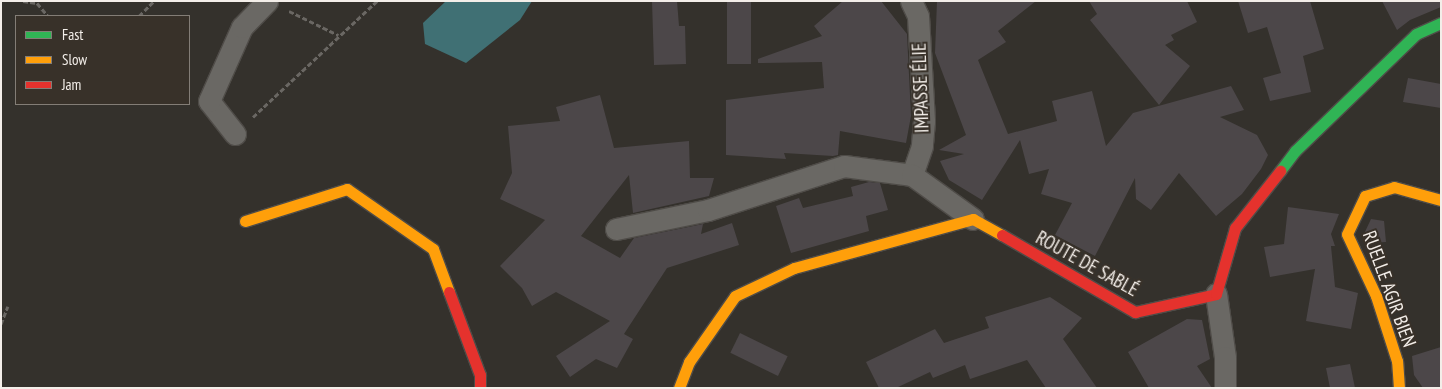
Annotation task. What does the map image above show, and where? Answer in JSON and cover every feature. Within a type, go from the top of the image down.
[{"type":"street","name":"IMPASSE ÉLIE","points":[[911,1],[918,16],[924,121],[922,146],[912,175]]},
{"type":"street","points":[[235,134],[209,101],[242,27],[273,3]]},
{"type":"street","points":[[1225,388],[1225,357],[1216,294],[1235,228],[1295,151],[1416,34],[1441,23]]},
{"type":"street","points":[[616,229],[708,210],[844,166],[912,175],[973,219]]},
{"type":"street","name":"RUELLE AGIR BIEN","points":[[1399,388],[1397,361],[1376,296],[1347,234],[1365,196],[1394,187],[1441,200]]},
{"type":"street","points":[[245,221],[347,189],[433,249],[480,375],[480,388]]},
{"type":"street","points":[[679,388],[689,362],[735,296],[794,268],[973,219]]},
{"type":"street","name":"ROUTE DE SABLÉ","points":[[973,219],[1135,312],[1216,294]]},
{"type":"path","points":[[23,1],[37,3],[47,15]]},
{"type":"path","points":[[140,15],[154,1]]},
{"type":"path","points":[[235,134],[376,1]]},
{"type":"path","points":[[273,3],[338,35]]},
{"type":"path","points":[[1,324],[8,306]]},
{"type":"water","points":[[446,1],[532,1],[520,20],[466,63],[425,44],[423,23]]},
{"type":"building","points":[[652,1],[677,1],[679,26],[685,26],[686,64],[654,65]]},
{"type":"building","points":[[727,1],[751,1],[751,64],[727,64]]},
{"type":"building","points":[[843,1],[881,1],[907,34],[911,116],[906,143],[840,131],[838,155],[784,153],[786,159],[726,155],[726,100],[824,88],[822,62],[758,63],[758,59],[822,36],[814,26]]},
{"type":"building","points":[[937,1],[1036,1],[998,31],[1006,42],[978,60],[1008,134],[1057,121],[1052,101],[1092,91],[1106,146],[1133,113],[1231,86],[1244,110],[1220,117],[1257,135],[1268,155],[1261,169],[1242,194],[1216,216],[1179,173],[1151,210],[1136,199],[1135,178],[1095,256],[1055,235],[1072,203],[1041,194],[1049,169],[1029,174],[1020,140],[982,200],[949,180],[940,161],[964,154],[939,150],[966,135],[935,53]]},
{"type":"building","points":[[1089,1],[1187,1],[1197,22],[1171,35],[1174,40],[1165,45],[1190,66],[1159,105],[1090,20],[1097,14]]},
{"type":"building","points":[[1238,1],[1310,1],[1324,49],[1303,56],[1311,92],[1270,101],[1263,78],[1281,73],[1267,27],[1248,33]]},
{"type":"building","points":[[1382,1],[1441,1],[1441,7],[1410,20],[1397,30]]},
{"type":"building","points":[[1408,78],[1441,84],[1441,108],[1403,102]]},
{"type":"building","points":[[600,95],[614,148],[689,141],[690,178],[714,178],[709,196],[633,213],[629,175],[581,236],[620,258],[634,238],[703,224],[701,234],[732,223],[739,245],[667,268],[624,334],[633,339],[617,368],[596,359],[570,377],[556,356],[610,321],[556,292],[532,306],[522,288],[500,266],[545,220],[500,199],[512,173],[508,126],[560,121],[556,107]]},
{"type":"building","points":[[869,182],[880,183],[888,210],[866,216],[869,231],[791,253],[776,206],[799,198],[803,208],[853,196],[851,187]]},
{"type":"building","points":[[1288,207],[1339,214],[1331,234],[1335,246],[1331,246],[1335,287],[1358,293],[1351,329],[1306,321],[1315,269],[1270,277],[1264,247],[1284,244]]},
{"type":"building","points":[[1371,219],[1384,221],[1386,242],[1369,243],[1364,234]]},
{"type":"building","points":[[1050,297],[1082,318],[1063,339],[1097,388],[1046,388],[1027,360],[970,379],[965,365],[933,378],[930,372],[896,388],[879,388],[866,362],[935,329],[944,343],[989,328],[985,317]]},
{"type":"building","points":[[1187,319],[1202,320],[1210,359],[1197,366],[1212,388],[1149,388],[1128,352]]},
{"type":"building","points":[[740,333],[788,356],[778,376],[730,353]]},
{"type":"building","points":[[1441,347],[1441,388],[1423,388],[1414,375],[1412,356]]},
{"type":"building","points":[[1350,364],[1355,388],[1330,388],[1326,368]]},
{"type":"traffic: fast","points":[[1280,171],[1295,151],[1416,34],[1441,23]]},
{"type":"traffic: slow","points":[[1399,388],[1397,361],[1376,296],[1347,234],[1365,196],[1394,187],[1441,200]]},
{"type":"traffic: slow","points":[[245,221],[347,189],[433,249],[449,292]]},
{"type":"traffic: slow","points":[[679,388],[689,362],[735,296],[794,268],[973,219],[1002,235]]},
{"type":"traffic: jam","points":[[1002,235],[1135,312],[1216,294],[1235,228],[1280,171]]},
{"type":"traffic: jam","points":[[449,292],[480,375],[480,388]]}]
